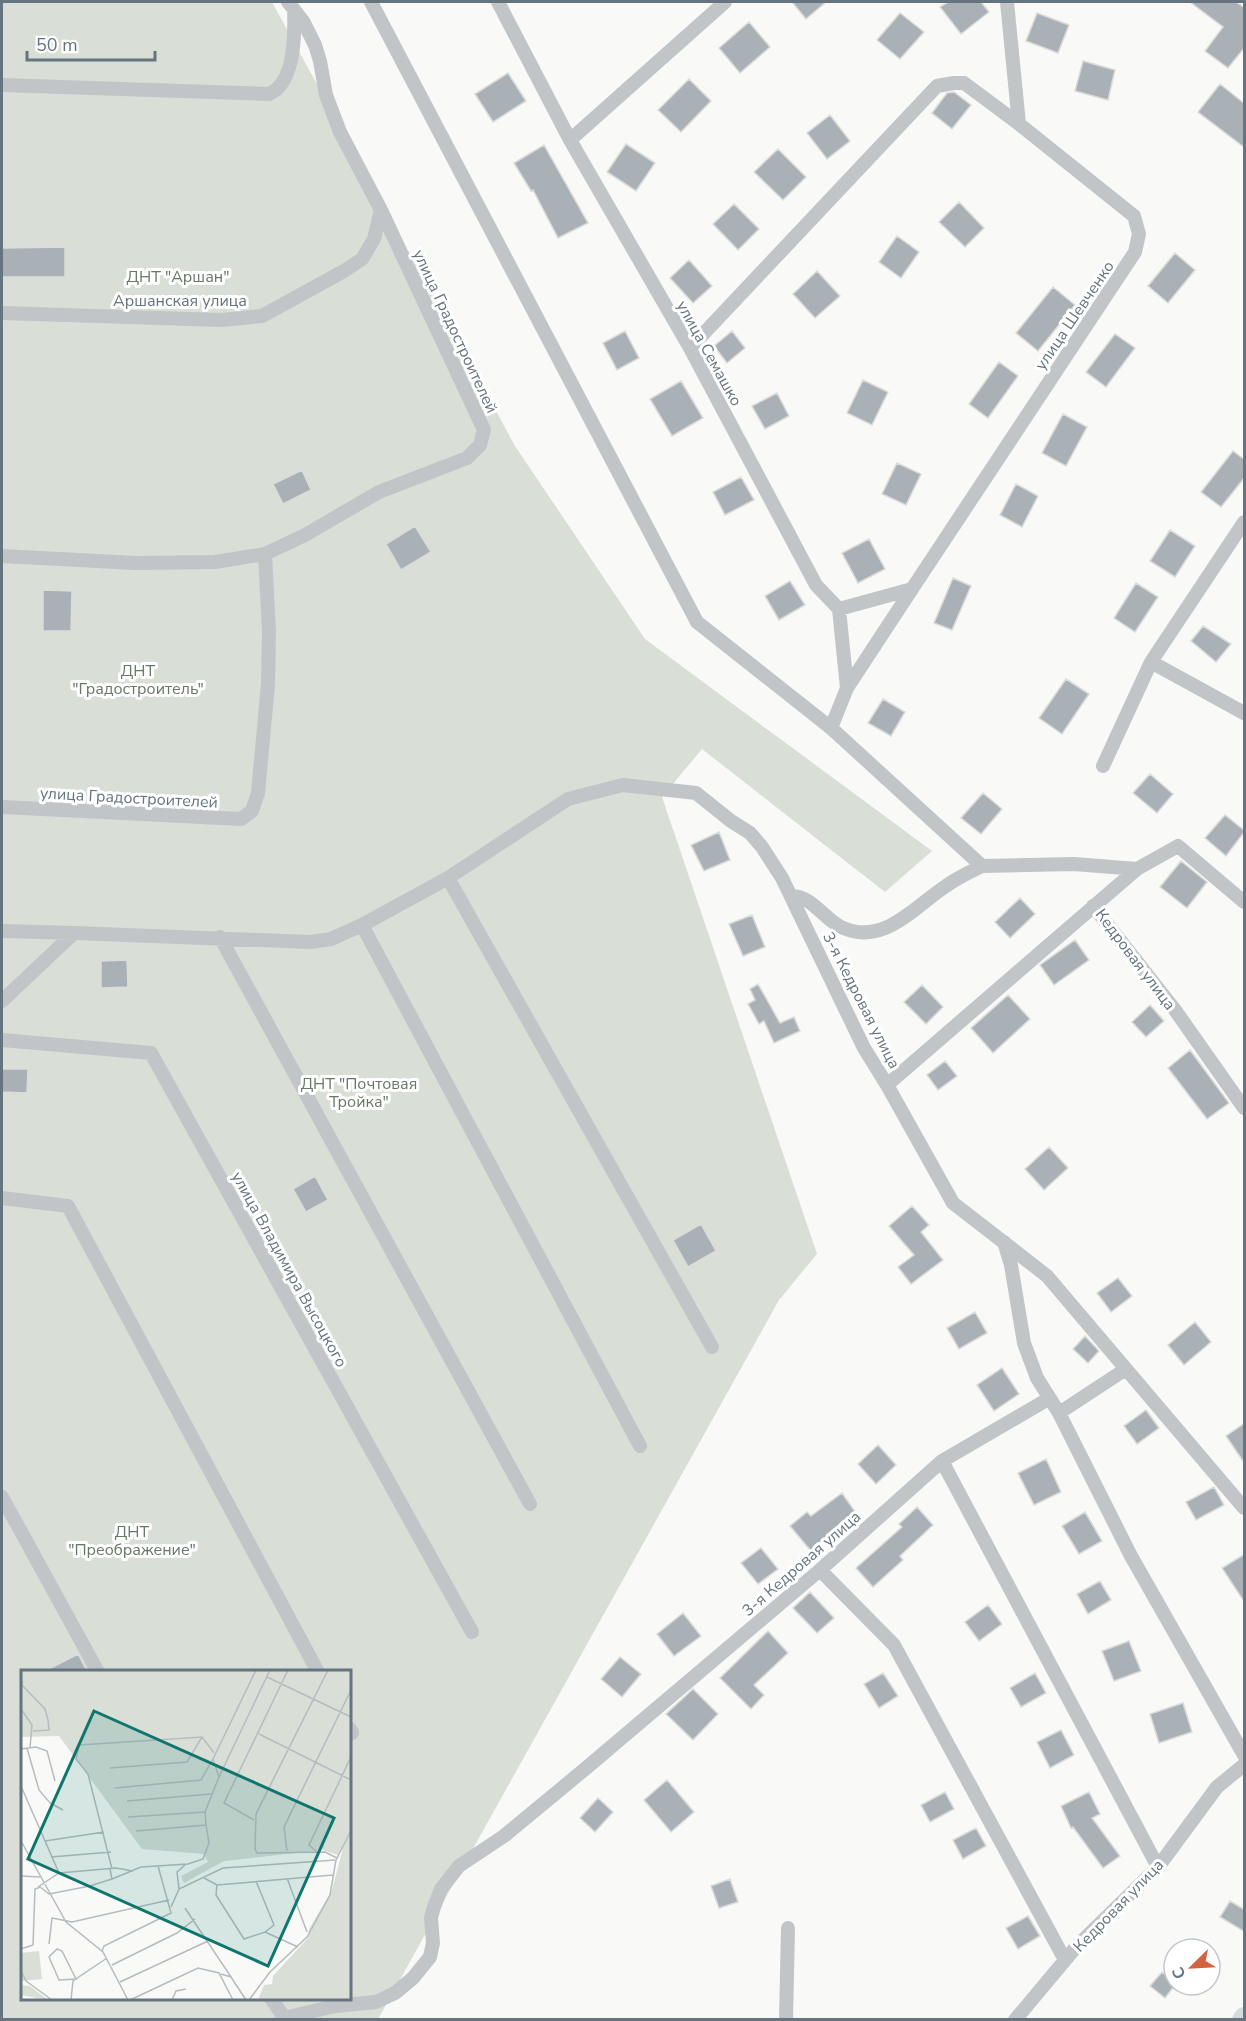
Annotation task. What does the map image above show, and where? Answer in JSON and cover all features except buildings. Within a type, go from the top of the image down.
[{"type":"street","points":[[371,2],[697,622],[831,728],[982,866]]},
{"type":"street","name":"улица Семашко","points":[[498,2],[570,140],[690,348],[816,585],[839,609]]},
{"type":"street","points":[[570,140],[725,2]]},
{"type":"street","points":[[1007,2],[1019,124]]},
{"type":"street","points":[[2,85],[269,94],[276,91],[288,69],[293,50],[291,6]]},
{"type":"street","name":"улица Градостроителей","points":[[2,556],[135,563],[215,562],[265,554],[305,535],[379,492],[467,458],[480,445],[484,430],[381,210],[340,132],[326,95],[315,45],[303,21],[291,6]]},
{"type":"street","name":"улица Шевченко","points":[[690,348],[937,86],[964,83],[1134,216],[1139,234],[1136,252],[847,688]]},
{"type":"street","name":"Аршанская улица","points":[[2,313],[222,320],[262,316],[362,259],[374,239],[381,210]]},
{"type":"street","points":[[1103,766],[1151,662],[1245,522]]},
{"type":"street","name":"улица Градостроителей","points":[[2,807],[241,819],[252,811],[258,793],[268,684],[269,631],[265,554]]},
{"type":"street","points":[[831,728],[847,688],[839,609],[912,589]]},
{"type":"street","points":[[1151,662],[1245,713]]},
{"type":"street","name":"3-я Кедровая улица","points":[[448,878],[568,799],[623,785],[696,793],[731,821],[750,832],[762,847],[782,878],[864,1048],[953,1203],[1004,1242]]},
{"type":"street","name":"Кедровая улица","points":[[1245,902],[1178,846],[1137,869],[1093,906],[1175,1010],[1245,1108]]},
{"type":"street","points":[[791,896],[802,898],[824,916],[850,931],[875,933],[897,923],[946,885],[982,866],[1074,864],[1137,869]]},
{"type":"street","points":[[2,931],[311,942],[332,939],[362,925],[448,878],[712,1347]]},
{"type":"street","points":[[887,1085],[1093,906]]},
{"type":"street","points":[[362,925],[640,1446]]},
{"type":"street","points":[[2,1001],[74,933]]},
{"type":"street","points":[[220,937],[530,1504]]},
{"type":"street","name":"улица Владимира Высоцкого","points":[[2,1040],[151,1053],[472,1632]]},
{"type":"street","points":[[2,1198],[68,1206],[317,1670]]},
{"type":"street","points":[[1004,1242],[1047,1276],[1245,1508]]},
{"type":"street","points":[[1004,1242],[1011,1265],[1024,1343],[1037,1378],[1059,1413],[1131,1556],[1245,1755]]},
{"type":"street","points":[[1059,1413],[1126,1369]]},
{"type":"street","name":"3-я Кедровая улица","points":[[272,2000],[283,2016],[288,2017],[335,2006],[376,2002],[395,1993],[413,1978],[430,1956],[433,1943],[431,1918],[434,1907],[441,1889],[459,1866],[504,1836],[585,1769],[820,1570],[942,1461],[1050,1398]]},
{"type":"street","points":[[942,1461],[1158,1867]]},
{"type":"street","points":[[2,1497],[97,1670]]},
{"type":"street","points":[[820,1570],[894,1645],[1065,1959]]},
{"type":"street","name":"Кедровая улица","points":[[1015,2019],[1065,1959],[1158,1867],[1217,1787],[1245,1765]]},
{"type":"street","points":[[786,2019],[788,1928]]},
{"type":"green space","points":[[2,2],[272,2],[515,446],[645,639],[932,851],[885,892],[702,749],[662,797],[817,1254],[779,1300],[378,2019],[2,2020]]},
{"type":"park label","name":"ДНТ \"Аршан\"","points":[[178,276]]},
{"type":"park label","name":"ДНТ \"Градостроитель\"","points":[[138,679]]},
{"type":"park label","name":"ДНТ \"Почтовая Тройка\"","points":[[359,1092]]},
{"type":"park label","name":"ДНТ \"Преображение\"","points":[[132,1540]]}]
